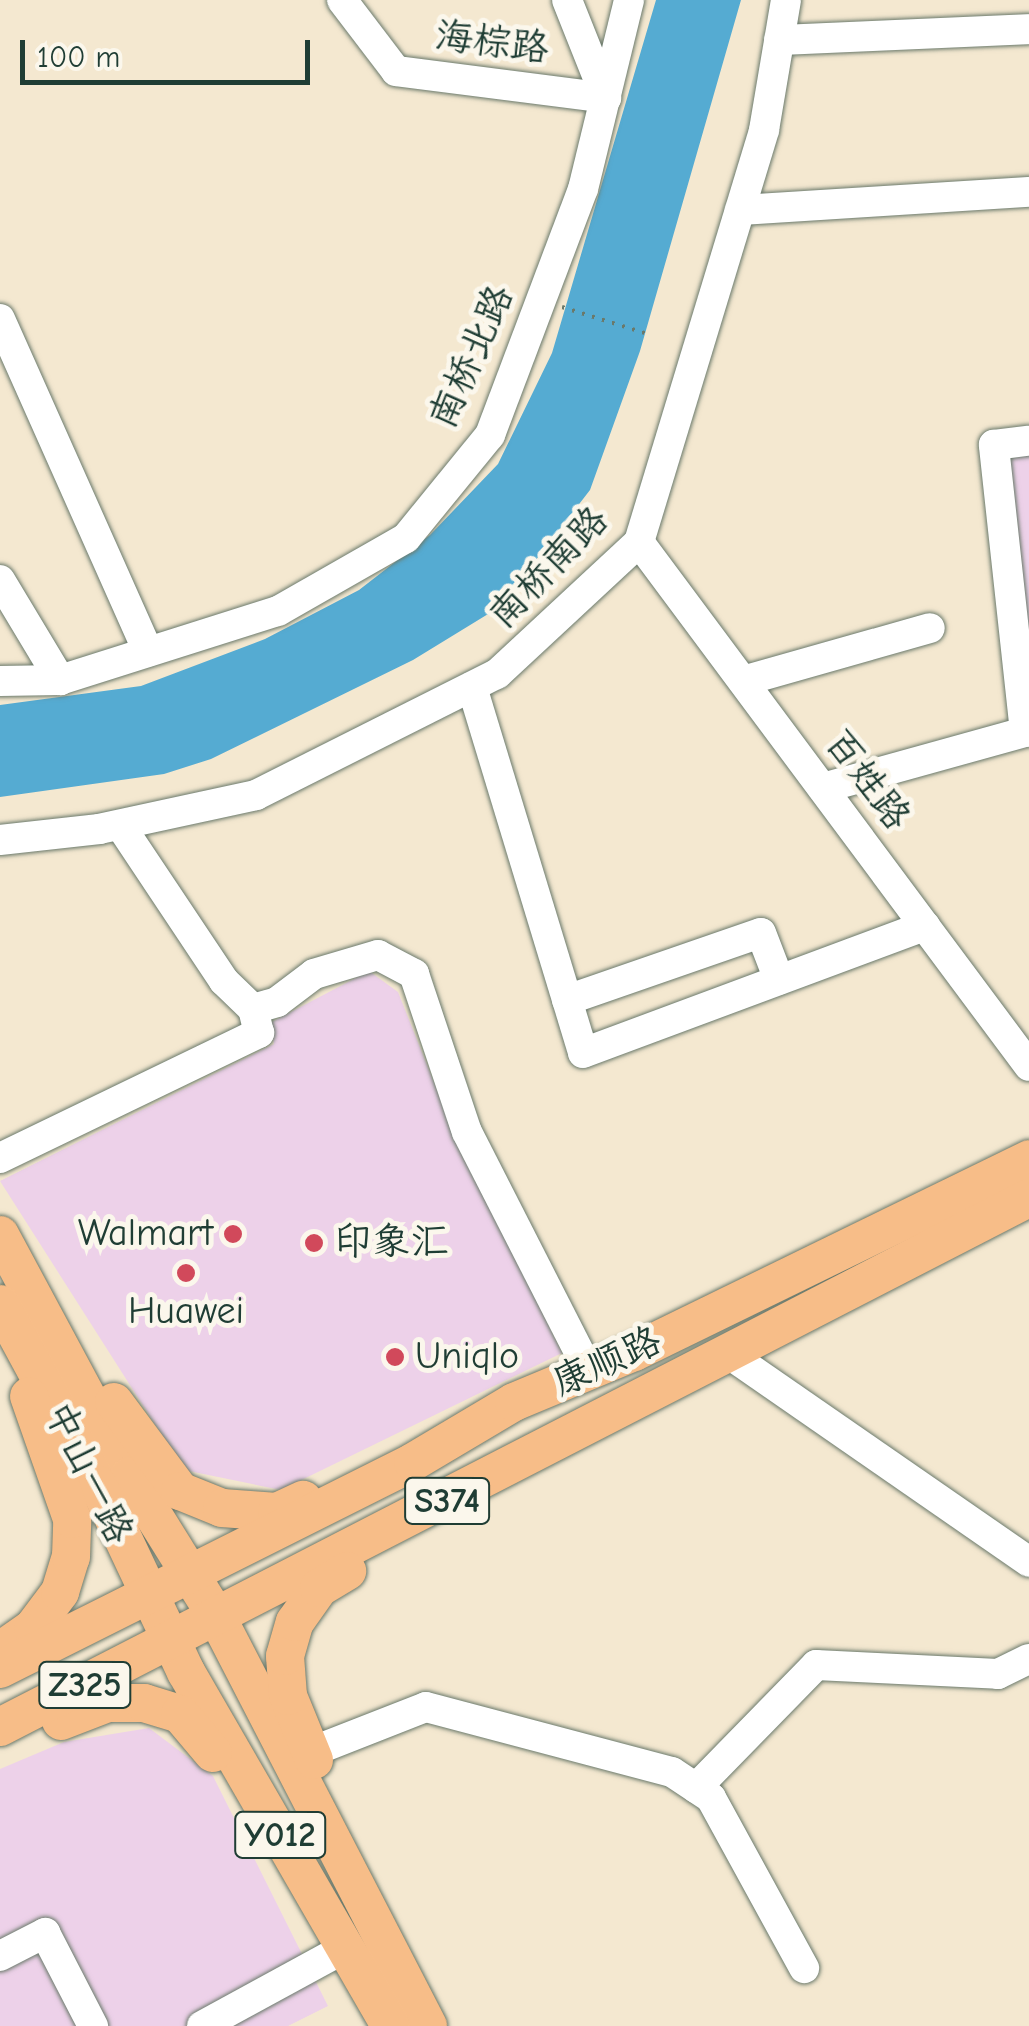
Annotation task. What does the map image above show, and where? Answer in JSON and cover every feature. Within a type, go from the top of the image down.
[{"type":"main road","name":"康顺路","points":[[188,1574],[413,1462],[514,1402],[589,1371],[1029,1159]]},
{"type":"main road","name":"康顺路","points":[[218,1619],[1029,1198]]},
{"type":"main road","points":[[0,1235],[39,1330],[180,1491],[222,1508],[277,1512],[514,1402]]},
{"type":"main road","name":"中山一路","points":[[0,1304],[39,1330],[218,1619]]},
{"type":"main road","points":[[0,1652],[32,1628],[60,1592],[71,1557],[72,1519],[30,1402],[39,1330]]},
{"type":"main road","name":"中山一路","points":[[39,1330],[98,1485],[171,1644]]},
{"type":"main road","points":[[428,2026],[338,1855],[305,1766],[288,1696],[285,1656],[295,1622],[319,1588],[438,1506]]},
{"type":"main road","name":"S374","points":[[147,1596],[188,1574]]},
{"type":"main road","name":"Z325","points":[[0,1669],[147,1596]]},
{"type":"main road","name":"S374","points":[[171,1644],[218,1619]]},
{"type":"main road","name":"Y012","points":[[218,1619],[305,1766]]},
{"type":"main road","name":"Z325","points":[[0,1727],[171,1644]]},
{"type":"main road","name":"Y012","points":[[171,1644],[390,2026]]},
{"type":"main road","points":[[0,1751],[108,1703],[144,1703],[180,1714],[216,1756],[250,1813],[296,1864]]},
{"type":"street","name":"海棕路","points":[[342,0],[396,71],[606,98]]},
{"type":"street","points":[[567,0],[606,98]]},
{"type":"street","name":"南桥北路","points":[[0,681],[60,680],[278,612],[406,538],[490,436],[583,189],[629,0]]},
{"type":"street","name":"南桥南路","points":[[0,840],[120,825],[256,795],[472,687],[544,637],[639,542],[764,130],[786,0]]},
{"type":"street","points":[[779,40],[1029,29]]},
{"type":"street","points":[[740,210],[1029,192]]},
{"type":"street","points":[[0,319],[148,652]]},
{"type":"street","points":[[823,788],[1027,731],[994,445],[1029,441]]},
{"type":"street","name":"百姓路","points":[[639,542],[1029,1066]]},
{"type":"street","points":[[0,580],[15,630],[60,680]]},
{"type":"street","points":[[743,681],[930,628]]},
{"type":"street","points":[[472,687],[583,1052],[926,926]]},
{"type":"street","points":[[0,1158],[259,1033],[253,1009],[224,982],[120,825]]},
{"type":"street","points":[[567,1000],[761,934],[779,980]]},
{"type":"street","points":[[253,1009],[277,1002],[314,974],[378,954],[414,974],[467,1132],[589,1371]]},
{"type":"street","points":[[729,1354],[1029,1562]]},
{"type":"street","points":[[696,1788],[816,1664],[998,1674],[1029,1659]]},
{"type":"street","points":[[305,1766],[426,1707],[672,1772],[710,1798],[804,1968]]},
{"type":"street","points":[[0,1956],[45,1933],[93,2026]]},
{"type":"street","points":[[202,2026],[345,1948]]},
{"type":"path","points":[[553,304],[651,335]]},
{"type":"shaded area","points":[[1029,446],[1029,647],[1005,449]]},
{"type":"shaded area","points":[[369,971],[398,992],[452,1128],[562,1353],[281,1490],[184,1470],[0,1181],[274,1044],[270,1023]]},
{"type":"shaded area","points":[[149,1728],[213,1776],[328,2006],[288,2026],[0,2026],[0,1769],[64,1742]]},
{"type":"water","points":[[656,0],[741,0],[640,351],[590,490],[525,574],[493,611],[413,660],[211,759],[164,774],[0,797],[0,705],[141,686],[265,639],[359,590],[430,535],[498,464],[552,353]]},
{"type":"place","name":"Walmart","points":[[233,1234]]},
{"type":"place","name":"印象汇","points":[[314,1243]]},
{"type":"place","name":"Huawei","points":[[186,1273]]},
{"type":"place","name":"Uniqlo","points":[[395,1357]]}]
